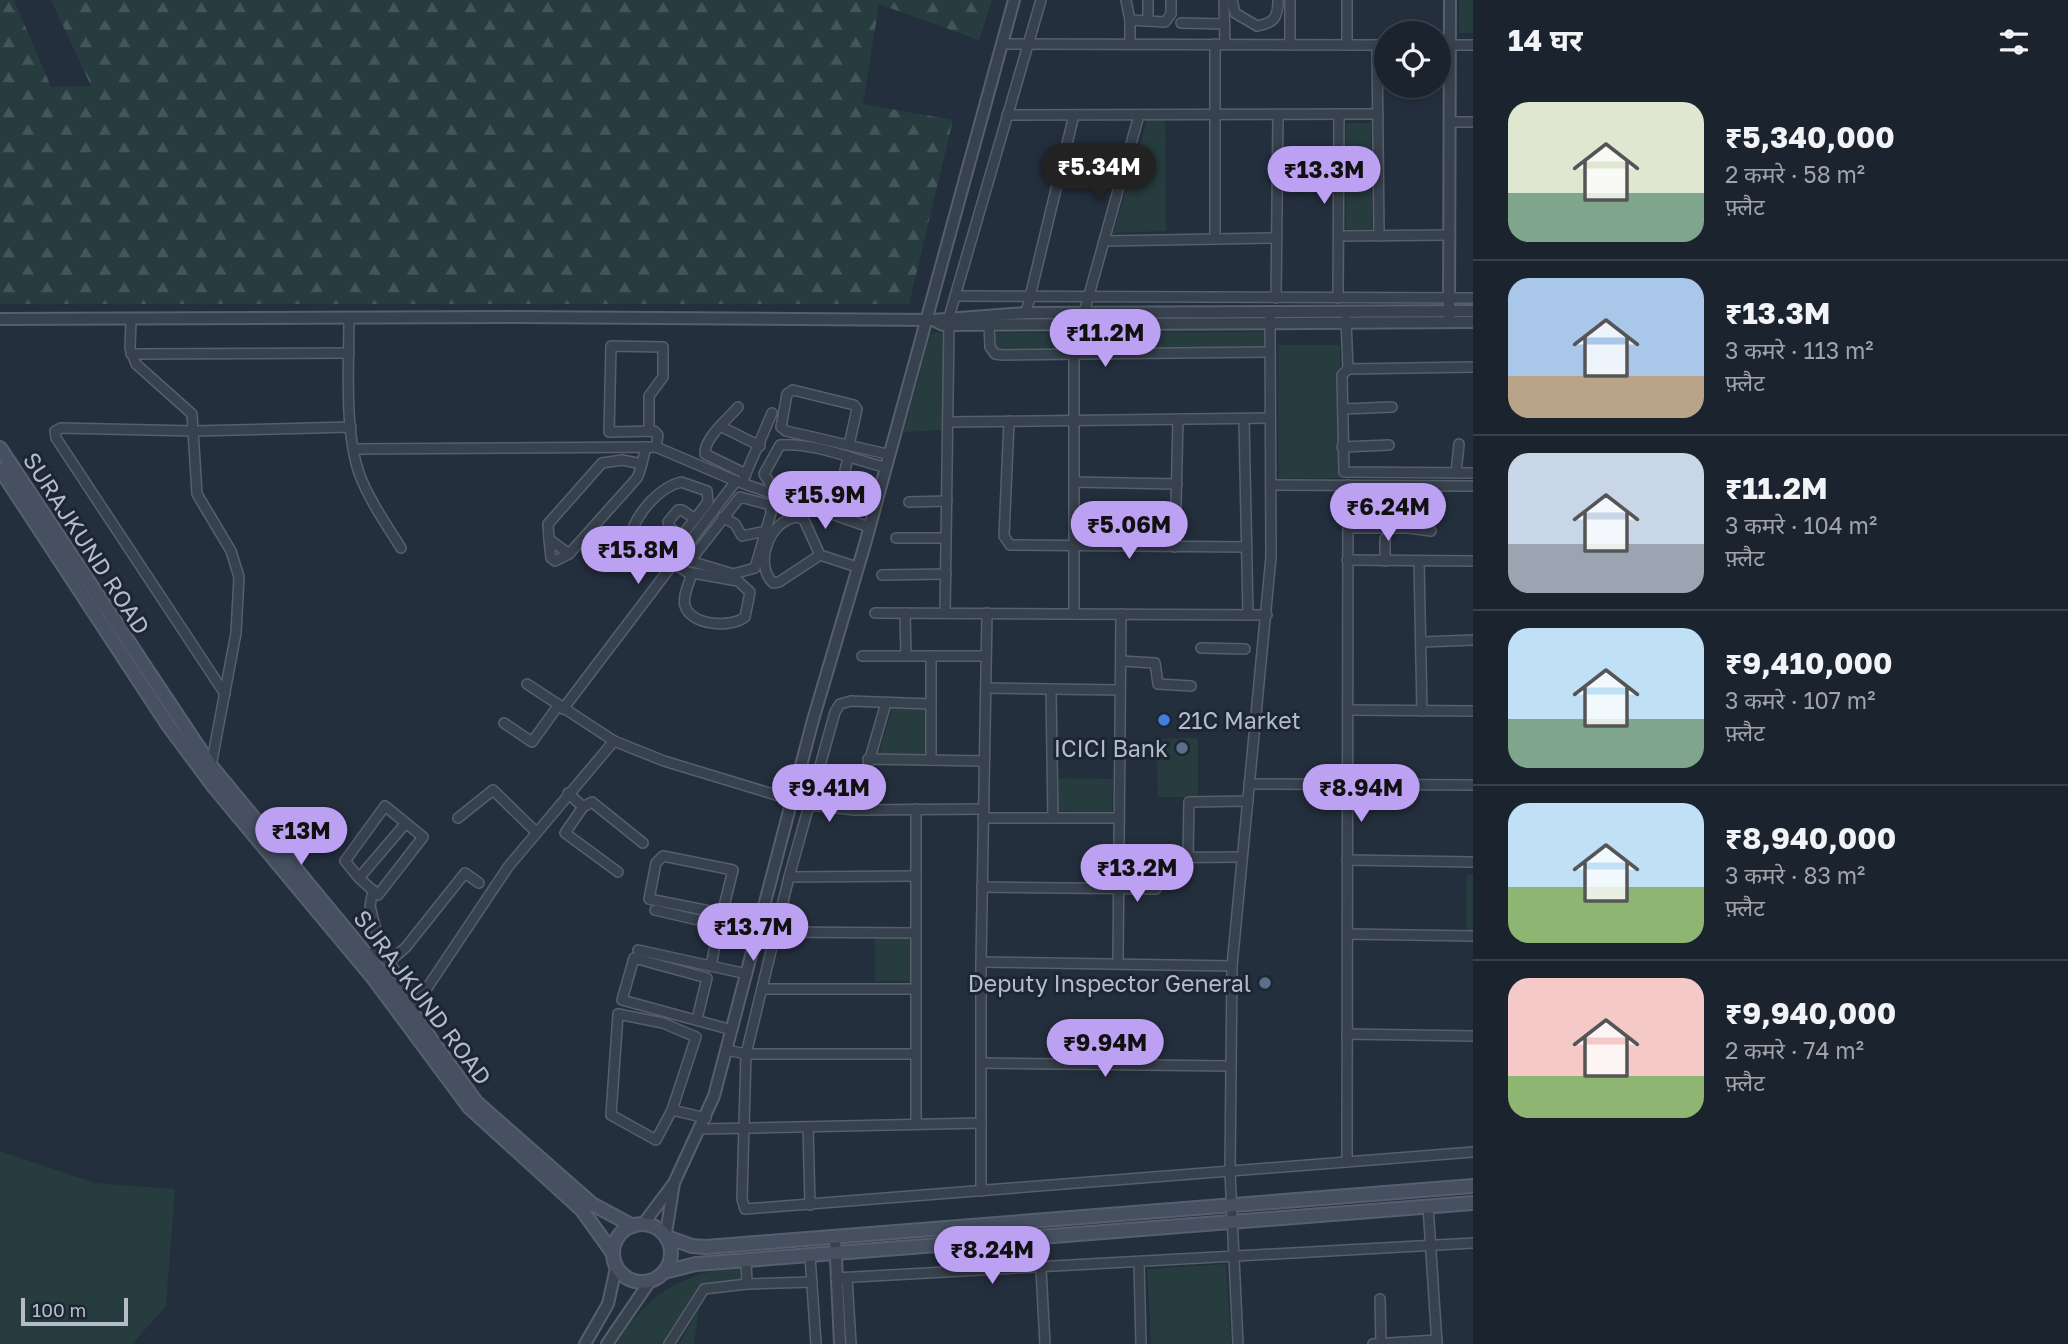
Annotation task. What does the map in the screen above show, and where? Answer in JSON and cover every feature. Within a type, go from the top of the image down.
[{"type":"main road","name":"SURAJKUND ROAD","points":[[0,448],[211,766],[372,953],[414,1007],[482,1108],[592,1204],[638,1224]]},
{"type":"main road","name":"SURAJKUND ROAD","points":[[0,468],[168,725],[214,787],[374,979],[469,1107],[582,1210],[612,1252]]},
{"type":"main road","points":[[1473,1186],[706,1247],[692,1246],[638,1224],[620,1235],[612,1252],[616,1268],[625,1278],[638,1282],[650,1281],[664,1272],[696,1264],[1473,1203]]},
{"type":"main road","points":[[664,1272],[670,1258],[666,1235]]},
{"type":"street","points":[[638,1224],[674,1183],[706,1118],[727,1050],[791,799],[858,567],[887,454],[929,320],[1014,0]]},
{"type":"street","points":[[946,613],[949,321],[1041,0]]},
{"type":"street","points":[[1126,0],[1130,20],[1130,44]]},
{"type":"street","points":[[1148,0],[1148,21]]},
{"type":"street","points":[[1130,20],[1169,20],[1171,0]]},
{"type":"street","points":[[1215,239],[1215,115],[1224,0]]},
{"type":"street","points":[[1232,0],[1235,13],[1244,21],[1257,26],[1272,23],[1276,18],[1278,0]]},
{"type":"street","points":[[1290,0],[1290,44]]},
{"type":"street","points":[[1347,0],[1347,45]]},
{"type":"street","points":[[1447,21],[1450,0]]},
{"type":"street","points":[[1181,23],[1224,24]]},
{"type":"street","points":[[1002,44],[1374,45]]},
{"type":"street","points":[[1451,45],[1473,45]]},
{"type":"street","points":[[1379,98],[1379,236]]},
{"type":"street","points":[[1448,98],[1449,316]]},
{"type":"street","points":[[1338,298],[1339,114]]},
{"type":"street","points":[[1007,115],[1378,114]]},
{"type":"street","points":[[1026,313],[1074,115]]},
{"type":"street","points":[[1084,313],[1139,115]]},
{"type":"street","points":[[1276,298],[1278,115]]},
{"type":"street","points":[[1450,122],[1473,122]]},
{"type":"street","points":[[1339,236],[1450,235]]},
{"type":"street","points":[[1104,241],[1277,238]]},
{"type":"street","points":[[956,296],[1088,299],[1473,298]]},
{"type":"street","points":[[1223,298],[1224,312]]},
{"type":"street","points":[[1157,312],[1158,299]]},
{"type":"street","points":[[949,321],[1026,313],[1157,312],[1224,312],[1346,320],[1449,316],[1473,311]]},
{"type":"street","points":[[0,319],[349,317],[929,320],[989,324],[1270,317],[1449,316],[1473,322]]},
{"type":"street","points":[[349,317],[351,427],[358,470],[370,497],[401,548]]},
{"type":"street","points":[[1238,1344],[1230,1172],[1232,965],[1266,615],[1271,485],[1270,317]]},
{"type":"street","points":[[131,320],[131,354],[140,368],[187,408],[194,420],[197,494],[231,551],[239,577],[236,633],[211,766]]},
{"type":"street","points":[[1346,320],[1349,369]]},
{"type":"street","points":[[989,324],[990,347],[995,354],[1269,352]]},
{"type":"street","points":[[642,464],[622,460],[602,463],[548,524],[551,558],[555,561],[569,554],[637,478],[657,435],[649,430],[609,432],[611,346],[663,347],[663,377],[649,396],[649,430]]},
{"type":"street","points":[[131,354],[349,353]]},
{"type":"street","points":[[1074,355],[1074,614]]},
{"type":"street","points":[[1473,367],[1349,369],[1343,373],[1342,447],[1342,469],[1346,473],[1473,473]]},
{"type":"street","points":[[849,445],[857,409],[854,405],[793,390],[787,394],[781,428],[849,445],[887,454]]},
{"type":"street","points":[[738,407],[705,447],[705,454],[741,480]]},
{"type":"street","points":[[1343,409],[1392,407]]},
{"type":"street","points":[[504,723],[533,743],[676,560],[694,526],[709,496],[707,491],[698,486],[681,482],[664,489],[636,520],[632,531],[657,555],[667,555],[682,536],[694,526],[741,480],[760,446],[772,413]]},
{"type":"street","points":[[948,422],[1270,418]]},
{"type":"street","points":[[1175,547],[1178,419]]},
{"type":"street","points":[[1244,419],[1248,615]]},
{"type":"street","points":[[1009,421],[1006,543],[1012,546],[1246,547]]},
{"type":"street","points":[[225,694],[55,434],[61,428],[195,431],[351,427]]},
{"type":"street","points":[[722,427],[760,446]]},
{"type":"street","points":[[848,458],[838,499],[831,503],[771,485],[766,482],[764,474],[780,444],[791,444],[848,458],[884,467]]},
{"type":"street","points":[[1456,473],[1459,444]]},
{"type":"street","points":[[1342,447],[1389,445]]},
{"type":"street","points":[[354,449],[651,447],[869,527]]},
{"type":"street","points":[[1074,482],[1177,484]]},
{"type":"street","points":[[1271,485],[1473,486]]},
{"type":"street","points":[[1347,1162],[1348,485]]},
{"type":"street","points":[[676,560],[690,561],[733,574],[749,572],[760,557],[771,513],[770,505],[740,497],[690,561]]},
{"type":"street","points":[[909,502],[947,501]]},
{"type":"street","points":[[682,536],[670,528],[668,522],[672,516],[682,510],[694,526]]},
{"type":"street","points":[[723,517],[735,524],[740,535],[766,531]]},
{"type":"street","points":[[820,555],[779,582],[773,583],[765,569],[764,562],[773,533],[791,518],[804,520],[820,555],[858,567]]},
{"type":"street","points":[[1348,528],[1408,528],[1431,531]]},
{"type":"street","points":[[895,538],[946,538]]},
{"type":"street","points":[[548,539],[569,554]]},
{"type":"street","points":[[1385,539],[1385,561]]},
{"type":"street","points":[[676,560],[692,573],[746,585],[750,592],[745,617],[729,624],[699,620],[684,602],[692,573]]},
{"type":"street","points":[[1347,560],[1473,561]]},
{"type":"street","points":[[1419,562],[1422,711]]},
{"type":"street","points":[[882,575],[946,574]]},
{"type":"street","points":[[875,613],[1266,615]]},
{"type":"street","points":[[905,613],[906,656]]},
{"type":"street","points":[[982,1191],[981,962],[987,613]]},
{"type":"street","points":[[1118,962],[1121,614]]},
{"type":"street","points":[[1422,642],[1473,640]]},
{"type":"street","points":[[1201,648],[1245,649]]},
{"type":"street","points":[[862,656],[986,656]]},
{"type":"street","points":[[931,656],[931,760]]},
{"type":"street","points":[[1121,661],[1155,663],[1158,684],[1191,686]]},
{"type":"street","points":[[527,684],[614,741],[664,761],[808,805],[855,810],[916,809],[1053,818],[1119,818]]},
{"type":"street","points":[[986,688],[1120,690]]},
{"type":"street","points":[[1051,690],[1053,818]]},
{"type":"street","points":[[931,704],[851,701],[840,704],[808,805],[746,1054],[742,1199],[745,1209],[1473,1153]]},
{"type":"street","points":[[855,810],[886,703]]},
{"type":"street","points":[[1348,710],[1473,711]]},
{"type":"street","points":[[373,890],[370,906],[380,946],[372,953],[389,962],[414,1007],[535,831],[614,741]]},
{"type":"street","points":[[868,759],[984,761]]},
{"type":"street","points":[[1249,784],[1473,785]]},
{"type":"street","points":[[457,818],[494,790],[535,831]]},
{"type":"street","points":[[568,793],[583,807]]},
{"type":"street","points":[[1188,858],[1189,802],[1248,801]]},
{"type":"street","points":[[618,872],[565,833],[583,807],[592,802],[643,843]]},
{"type":"street","points":[[385,806],[423,837],[378,895],[359,878],[345,862],[385,806]]},
{"type":"street","points":[[916,809],[916,1124]]},
{"type":"street","points":[[359,878],[406,823]]},
{"type":"street","points":[[722,914],[733,870],[663,856],[656,863],[649,899],[686,902],[722,914],[760,921]]},
{"type":"street","points":[[1119,858],[1242,858]]},
{"type":"street","points":[[1347,860],[1473,862]]},
{"type":"street","points":[[389,962],[406,947],[465,873],[479,883]]},
{"type":"street","points":[[789,877],[916,876]]},
{"type":"street","points":[[982,887],[1156,889]]},
{"type":"street","points":[[654,911],[719,925],[711,967]]},
{"type":"street","points":[[776,932],[915,933]]},
{"type":"street","points":[[1348,934],[1473,936]]},
{"type":"street","points":[[638,950],[747,974]]},
{"type":"street","points":[[697,1020],[707,978],[634,958],[622,1000],[732,1030]]},
{"type":"street","points":[[981,962],[1232,965]]},
{"type":"street","points":[[762,989],[915,989]]},
{"type":"street","points":[[618,1014],[663,1023],[696,1037],[672,1110],[656,1140],[611,1115],[618,1014]]},
{"type":"street","points":[[1347,1034],[1473,1036]]},
{"type":"street","points":[[727,1050],[746,1054],[915,1054]]},
{"type":"street","points":[[981,1063],[1229,1066]]},
{"type":"street","points":[[672,1110],[706,1118]]},
{"type":"street","points":[[700,1129],[981,1123]]},
{"type":"street","points":[[808,1127],[810,1205]]},
{"type":"street","points":[[666,1235],[674,1183]]},
{"type":"street","points":[[1374,1344],[1437,1342],[1428,1206]]},
{"type":"street","points":[[835,1237],[835,1254],[842,1278],[851,1344]]},
{"type":"street","points":[[842,1278],[1473,1243]]},
{"type":"street","points":[[810,1256],[816,1344]]},
{"type":"street","points":[[746,1260],[747,1284]]},
{"type":"street","points":[[1139,1263],[1141,1344]]},
{"type":"street","points":[[585,1344],[608,1304],[616,1268]]},
{"type":"street","points":[[1041,1269],[1045,1344]]},
{"type":"street","points":[[840,1344],[842,1278]]},
{"type":"street","points":[[607,1344],[650,1281]]},
{"type":"street","points":[[669,1344],[702,1290],[747,1284],[812,1282]]},
{"type":"street","points":[[1380,1299],[1381,1344]]},
{"type":"green space","points":[[0,0],[14,0],[51,87],[91,86],[51,0],[992,0],[979,40],[879,4],[863,104],[953,120],[909,304],[0,304]]},
{"type":"green space","points":[[1459,0],[1473,0],[1473,33],[1459,33]]},
{"type":"green space","points":[[1165,117],[1166,231],[1113,233],[1148,118]]},
{"type":"green space","points":[[1346,123],[1371,123],[1372,229],[1346,229]]},
{"type":"green space","points":[[936,332],[945,334],[942,430],[904,432],[930,335]]},
{"type":"green space","points":[[1264,332],[1264,351],[995,352],[995,333]]},
{"type":"green space","points":[[1278,345],[1340,345],[1341,478],[1279,479]]},
{"type":"green space","points":[[892,708],[926,708],[927,756],[878,757]]},
{"type":"green space","points":[[1198,738],[1198,797],[1158,797],[1156,739]]},
{"type":"green space","points":[[1059,778],[1113,779],[1112,813],[1058,811]]},
{"type":"green space","points":[[1467,874],[1473,875],[1473,934],[1466,934]]},
{"type":"green space","points":[[875,938],[911,938],[911,981],[875,981]]},
{"type":"green space","points":[[0,1151],[95,1183],[175,1189],[166,1306],[132,1344],[0,1344]]},
{"type":"green space","points":[[1226,1264],[1231,1344],[1151,1344],[1147,1269]]},
{"type":"green space","points":[[742,1266],[742,1283],[698,1286],[663,1344],[617,1344],[641,1311],[669,1288],[703,1274]]},
{"type":"green space","points":[[699,1308],[694,1344],[679,1344]]},
{"type":"place","name":"21C Market","points":[[1164,720]]},
{"type":"place","name":"ICICI Bank","points":[[1182,748]]},
{"type":"place","name":"Deputy Inspector General","points":[[1265,983]]}]
